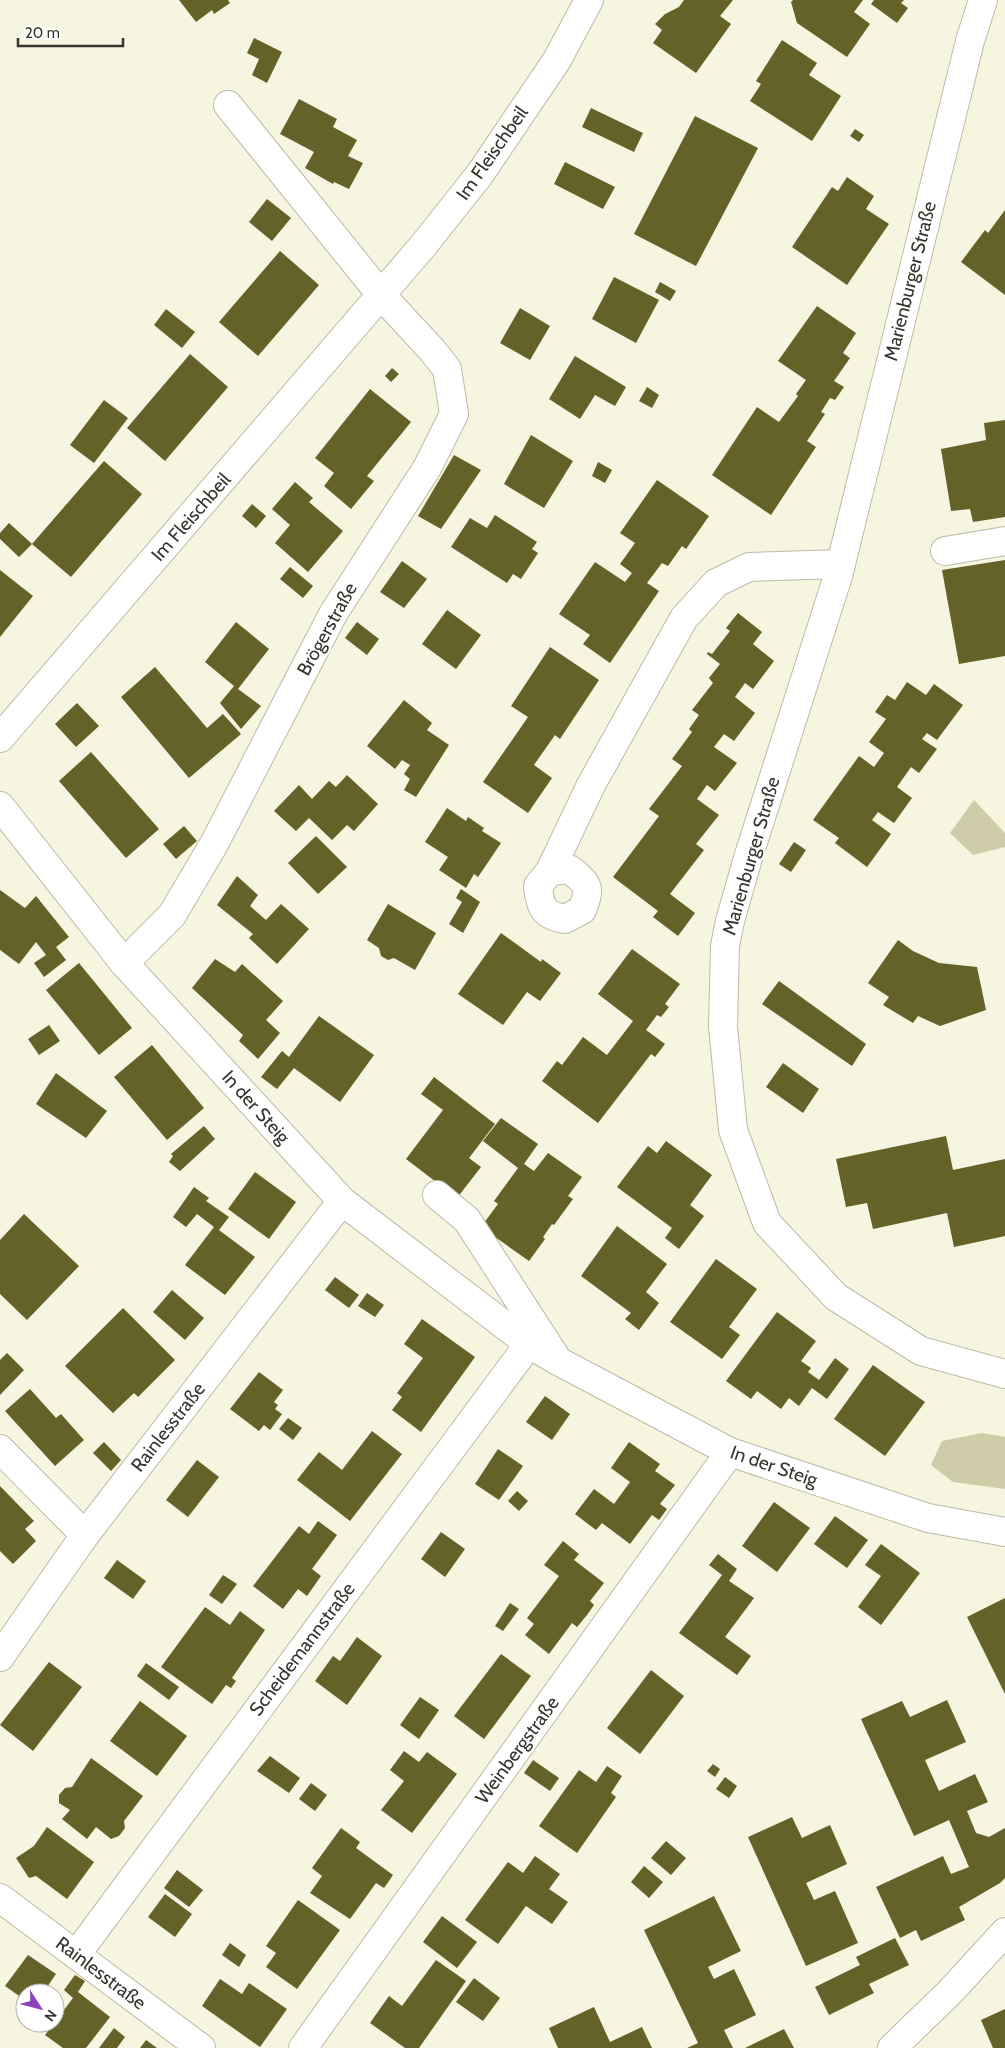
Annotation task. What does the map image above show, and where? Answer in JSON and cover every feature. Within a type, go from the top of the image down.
[{"type":"street","name":"Im Fleischbeil","points":[[0,738],[382,296],[480,174],[558,60],[589,0]]},
{"type":"street","name":"Marienburger Straße","points":[[984,0],[970,41],[841,564],[748,858],[730,921],[725,946],[723,1026],[733,1130],[767,1223],[836,1297],[921,1351],[1005,1374]]},
{"type":"street","points":[[228,105],[382,296]]},
{"type":"street","name":"Brögerstraße","points":[[124,963],[172,915],[214,844],[333,614],[427,468],[454,414],[447,369],[382,296]]},
{"type":"street","points":[[945,551],[1005,541]]},
{"type":"street","points":[[550,871],[591,785],[684,618],[716,583],[749,567],[841,564]]},
{"type":"street","name":"In der Steig","points":[[0,806],[124,963],[342,1201],[529,1344],[730,1452],[928,1518],[1005,1532]]},
{"type":"street","name":"In der Steig","points":[[437,1195],[467,1220],[558,1361]]},
{"type":"street","name":"Rainlesstraße","points":[[0,1656],[85,1535],[342,1201]]},
{"type":"street","name":"Scheidemannstraße","points":[[76,1955],[529,1344]]},
{"type":"street","points":[[0,1449],[85,1535]]},
{"type":"street","name":"Weinbergstraße","points":[[303,2048],[730,1452]]},
{"type":"street","name":"Rainlesstraße","points":[[0,1898],[202,2048]]},
{"type":"street","points":[[892,2048],[950,1992],[1005,1932]]},
{"type":"green space","points":[[974,800],[1005,833],[1005,847],[973,855],[950,833]]},
{"type":"green space","points":[[982,1433],[1005,1437],[1005,1489],[953,1482],[931,1465],[942,1441]]},
{"type":"building","points":[[179,0],[228,0],[230,3],[214,14],[212,10],[196,22]]},
{"type":"building","points":[[684,0],[733,0],[720,16],[731,24],[696,73],[653,43],[662,30],[655,24],[665,14],[679,7]]},
{"type":"building","points":[[793,0],[863,0],[854,12],[870,24],[847,57],[797,23],[791,2]]},
{"type":"building","points":[[874,0],[904,0],[901,3],[908,8],[897,23],[871,4]]},
{"type":"building","points":[[254,38],[282,52],[267,83],[252,75],[259,59],[247,53]]},
{"type":"building","points":[[782,40],[817,63],[809,75],[841,96],[812,141],[750,101],[761,84],[756,81]]},
{"type":"building","points":[[299,99],[337,119],[333,127],[357,140],[348,156],[363,163],[349,189],[334,182],[333,184],[305,168],[314,152],[280,134]]},
{"type":"building","points":[[591,108],[643,133],[634,152],[582,127]]},
{"type":"building","points":[[695,116],[758,148],[696,266],[634,234]]},
{"type":"building","points":[[855,129],[864,135],[859,142],[850,136]]},
{"type":"building","points":[[565,162],[615,187],[603,209],[554,184]]},
{"type":"building","points":[[847,177],[874,196],[866,209],[889,224],[847,285],[792,247],[832,187],[838,191]]},
{"type":"building","points":[[267,199],[291,218],[272,241],[249,222]]},
{"type":"building","points":[[1005,210],[1005,295],[961,262],[985,230],[988,233]]},
{"type":"building","points":[[280,251],[319,285],[258,356],[219,322]]},
{"type":"building","points":[[614,277],[659,300],[636,343],[592,319]]},
{"type":"building","points":[[660,282],[676,291],[670,301],[655,292]]},
{"type":"building","points":[[817,306],[856,333],[843,353],[850,358],[834,381],[844,387],[835,400],[830,398],[821,412],[825,414],[807,441],[816,447],[771,515],[712,475],[757,407],[779,422],[798,396],[796,394],[806,380],[778,361]]},
{"type":"building","points":[[520,308],[550,326],[530,360],[500,343]]},
{"type":"building","points":[[166,309],[195,332],[182,348],[154,325]]},
{"type":"building","points":[[190,354],[228,387],[165,461],[127,428]]},
{"type":"building","points":[[575,356],[626,387],[615,406],[595,395],[580,419],[549,399]]},
{"type":"building","points":[[392,368],[399,374],[391,382],[385,376]]},
{"type":"building","points":[[647,387],[659,395],[652,408],[639,401]]},
{"type":"building","points":[[370,389],[411,422],[367,476],[374,481],[351,509],[324,486],[334,473],[315,458]]},
{"type":"building","points":[[104,400],[128,418],[94,463],[70,445]]},
{"type":"building","points":[[1005,420],[1005,517],[973,522],[970,509],[951,511],[941,449],[986,440],[984,423]]},
{"type":"building","points":[[531,435],[573,461],[544,508],[504,484]]},
{"type":"building","points":[[454,455],[481,470],[441,529],[418,516]]},
{"type":"building","points":[[104,461],[142,494],[71,577],[32,544]]},
{"type":"building","points":[[598,462],[612,470],[605,483],[592,476]]},
{"type":"building","points":[[657,480],[709,516],[686,549],[682,546],[668,566],[662,563],[647,583],[659,591],[610,663],[583,644],[590,635],[559,614],[595,562],[625,582],[632,573],[620,564],[635,543],[620,533]]},
{"type":"building","points":[[295,482],[313,498],[309,502],[343,531],[308,572],[275,543],[290,525],[272,509]]},
{"type":"building","points":[[252,504],[266,516],[256,528],[242,516]]},
{"type":"building","points":[[495,515],[537,542],[532,549],[538,553],[521,579],[513,574],[507,583],[451,547],[470,518],[487,528]]},
{"type":"building","points":[[9,523],[32,544],[19,557],[0,539],[0,533]]},
{"type":"building","points":[[1005,560],[1005,656],[959,664],[942,570]]},
{"type":"building","points":[[402,561],[427,579],[404,608],[380,592]]},
{"type":"building","points":[[290,567],[313,586],[303,598],[280,579]]},
{"type":"building","points":[[0,570],[33,596],[0,637]]},
{"type":"building","points":[[447,610],[481,635],[456,669],[422,644]]},
{"type":"building","points":[[738,613],[762,632],[753,644],[774,661],[753,689],[745,683],[735,697],[755,713],[734,741],[724,734],[714,747],[737,763],[715,791],[707,785],[697,799],[719,815],[696,844],[704,850],[670,894],[695,913],[678,936],[653,917],[658,911],[613,877],[659,816],[649,809],[682,766],[672,759],[692,732],[689,729],[699,715],[692,710],[713,683],[709,678],[720,664],[707,654],[708,652],[712,654],[730,631],[726,628]]},
{"type":"building","points":[[236,622],[269,649],[238,689],[261,706],[241,729],[220,703],[234,686],[205,662]]},
{"type":"building","points":[[357,622],[379,639],[367,655],[345,638]]},
{"type":"building","points":[[550,647],[599,680],[560,739],[555,735],[534,765],[552,778],[528,813],[483,782],[528,717],[511,706]]},
{"type":"building","points":[[155,667],[207,728],[223,714],[241,734],[189,778],[121,697]]},
{"type":"building","points":[[907,682],[926,695],[934,684],[963,705],[937,740],[927,733],[922,739],[937,749],[919,773],[911,767],[897,787],[912,798],[894,823],[878,812],[872,820],[891,834],[867,867],[835,843],[839,838],[813,820],[859,756],[874,767],[884,753],[869,742],[886,719],[875,712],[887,695],[895,700]]},
{"type":"building","points":[[404,700],[432,723],[427,730],[449,745],[416,797],[404,790],[410,779],[404,774],[410,765],[402,760],[395,769],[367,746]]},
{"type":"building","points":[[77,703],[99,726],[76,747],[55,724]]},
{"type":"building","points":[[91,752],[159,829],[126,858],[59,781]]},
{"type":"building","points":[[347,775],[378,804],[354,831],[347,825],[332,840],[309,818],[296,831],[274,811],[299,785],[312,799],[329,781],[336,787]]},
{"type":"building","points":[[447,808],[466,821],[468,817],[484,828],[482,831],[501,843],[478,877],[474,874],[466,888],[439,870],[448,857],[425,842]]},
{"type":"building","points":[[184,826],[197,841],[176,859],[163,844]]},
{"type":"building","points":[[316,836],[347,867],[318,894],[288,863]]},
{"type":"building","points":[[794,842],[806,850],[791,872],[779,864]]},
{"type":"building","points":[[237,876],[258,895],[250,906],[266,920],[281,904],[309,929],[277,964],[249,938],[253,934],[217,905]]},
{"type":"building","points":[[461,889],[480,902],[463,933],[449,924],[462,902],[456,898]]},
{"type":"building","points":[[0,890],[25,908],[36,896],[69,937],[56,947],[66,960],[44,977],[34,963],[46,955],[36,942],[19,964],[0,950]]},
{"type":"building","points":[[388,904],[436,933],[415,970],[394,958],[388,960],[381,956],[379,948],[367,940]]},
{"type":"building","points":[[501,933],[541,962],[542,959],[561,973],[540,1001],[527,992],[503,1025],[458,994]]},
{"type":"building","points":[[898,940],[913,951],[939,963],[977,967],[986,1010],[940,1026],[918,1016],[913,1023],[883,1005],[889,997],[868,983]]},
{"type":"building","points":[[632,949],[680,984],[665,1004],[669,1007],[661,1017],[657,1015],[646,1030],[665,1044],[655,1057],[651,1054],[598,1123],[542,1081],[557,1061],[562,1065],[583,1037],[607,1055],[633,1021],[598,994]]},
{"type":"building","points":[[215,959],[235,972],[242,964],[283,1001],[266,1020],[280,1033],[258,1059],[239,1041],[243,1035],[192,988]]},
{"type":"building","points":[[79,963],[132,1028],[99,1055],[46,990]]},
{"type":"building","points":[[779,981],[866,1044],[852,1066],[762,1004]]},
{"type":"building","points":[[319,1016],[374,1055],[340,1102],[294,1068],[277,1089],[261,1077],[282,1051],[289,1057]]},
{"type":"building","points":[[49,1025],[60,1041],[39,1055],[28,1039]]},
{"type":"building","points":[[152,1045],[204,1108],[167,1140],[114,1077]]},
{"type":"building","points":[[783,1063],[819,1089],[803,1113],[766,1087]]},
{"type":"building","points":[[56,1073],[107,1111],[86,1138],[36,1104]]},
{"type":"building","points":[[434,1077],[495,1124],[469,1158],[481,1167],[457,1198],[406,1159],[443,1110],[421,1094]]},
{"type":"building","points":[[501,1118],[538,1144],[524,1164],[534,1171],[548,1153],[582,1177],[568,1196],[573,1199],[554,1225],[552,1224],[543,1237],[545,1239],[529,1261],[481,1227],[498,1204],[494,1201],[518,1168],[483,1141]]},
{"type":"building","points":[[204,1126],[215,1139],[180,1171],[169,1162],[173,1156],[171,1154]]},
{"type":"building","points":[[946,1136],[953,1170],[1005,1159],[1005,1236],[954,1247],[947,1213],[873,1229],[867,1203],[846,1207],[836,1159]]},
{"type":"building","points":[[666,1141],[712,1175],[690,1205],[704,1216],[679,1249],[665,1238],[672,1228],[617,1187],[648,1146],[657,1153]]},
{"type":"building","points":[[255,1172],[296,1202],[269,1239],[228,1209]]},
{"type":"building","points":[[194,1187],[209,1198],[206,1201],[229,1217],[219,1230],[255,1257],[225,1295],[185,1265],[214,1227],[197,1214],[186,1227],[173,1217]]},
{"type":"building","points":[[24,1214],[79,1266],[27,1320],[0,1294],[0,1240]]},
{"type":"building","points":[[617,1226],[667,1264],[646,1292],[659,1303],[639,1330],[625,1319],[631,1313],[581,1276]]},
{"type":"building","points":[[716,1259],[757,1289],[729,1327],[740,1335],[722,1359],[670,1322]]},
{"type":"building","points":[[335,1277],[359,1295],[349,1308],[325,1290]]},
{"type":"building","points":[[172,1290],[204,1318],[185,1340],[153,1312]]},
{"type":"building","points":[[367,1293],[384,1305],[375,1317],[358,1306]]},
{"type":"building","points":[[123,1308],[175,1360],[138,1397],[134,1393],[113,1413],[65,1366]]},
{"type":"building","points":[[777,1312],[816,1341],[801,1361],[811,1368],[808,1372],[819,1380],[835,1358],[849,1369],[827,1399],[812,1388],[799,1406],[789,1398],[781,1409],[757,1391],[751,1399],[726,1381]]},
{"type":"building","points":[[422,1319],[475,1357],[421,1432],[392,1410],[402,1397],[397,1393],[423,1358],[404,1344]]},
{"type":"building","points":[[7,1353],[24,1370],[0,1395],[0,1360]]},
{"type":"building","points":[[873,1365],[925,1402],[885,1456],[834,1419]]},
{"type":"building","points":[[259,1372],[283,1390],[274,1402],[278,1405],[275,1409],[282,1414],[270,1430],[264,1425],[259,1431],[230,1409]]},
{"type":"building","points":[[30,1389],[56,1418],[61,1414],[84,1440],[55,1466],[5,1411]]},
{"type":"building","points":[[545,1396],[570,1414],[552,1440],[526,1422]]},
{"type":"building","points":[[288,1418],[302,1428],[293,1440],[279,1429]]},
{"type":"building","points":[[372,1431],[402,1454],[350,1521],[297,1480],[319,1452],[342,1470]]},
{"type":"building","points":[[104,1442],[121,1460],[111,1471],[93,1453]]},
{"type":"building","points":[[629,1442],[660,1464],[655,1471],[675,1485],[660,1504],[667,1509],[659,1520],[652,1515],[630,1544],[602,1523],[596,1530],[575,1514],[594,1489],[614,1504],[630,1482],[611,1468]]},
{"type":"building","points":[[498,1449],[523,1466],[499,1500],[475,1484]]},
{"type":"building","points":[[197,1460],[219,1477],[188,1517],[166,1500]]},
{"type":"building","points":[[0,1486],[34,1521],[25,1529],[36,1541],[13,1564],[0,1551]]},
{"type":"building","points":[[517,1491],[528,1501],[519,1511],[508,1501]]},
{"type":"building","points":[[774,1502],[810,1528],[777,1572],[742,1546]]},
{"type":"building","points":[[835,1516],[868,1540],[847,1568],[814,1544]]},
{"type":"building","points":[[318,1521],[337,1535],[312,1569],[321,1576],[307,1596],[298,1589],[283,1609],[253,1586],[299,1526],[309,1534]]},
{"type":"building","points":[[441,1532],[465,1549],[445,1577],[421,1559]]},
{"type":"building","points":[[563,1541],[579,1554],[574,1560],[604,1583],[590,1601],[594,1605],[587,1615],[577,1627],[572,1623],[549,1654],[525,1635],[534,1624],[527,1618],[559,1576],[544,1565]]},
{"type":"building","points":[[881,1544],[920,1573],[881,1625],[858,1607],[881,1576],[865,1565]]},
{"type":"building","points":[[718,1554],[737,1569],[729,1581],[754,1598],[725,1637],[751,1656],[737,1675],[679,1633],[722,1575],[709,1565]]},
{"type":"building","points":[[117,1560],[146,1581],[133,1599],[104,1578]]},
{"type":"building","points":[[223,1575],[237,1584],[222,1604],[209,1595]]},
{"type":"building","points":[[1005,1598],[1005,1694],[967,1617]]},
{"type":"building","points":[[510,1603],[519,1609],[503,1631],[495,1626]]},
{"type":"building","points":[[205,1607],[230,1625],[240,1611],[265,1630],[232,1678],[236,1681],[231,1688],[226,1685],[212,1704],[161,1667]]},
{"type":"building","points":[[357,1637],[382,1656],[347,1705],[315,1681],[333,1656],[340,1661]]},
{"type":"building","points":[[501,1654],[531,1676],[484,1739],[454,1716]]},
{"type":"building","points":[[49,1662],[82,1687],[33,1751],[0,1725]]},
{"type":"building","points":[[146,1663],[179,1687],[169,1700],[137,1676]]},
{"type":"building","points":[[651,1670],[684,1696],[640,1754],[607,1728]]},
{"type":"building","points":[[420,1697],[439,1710],[419,1739],[400,1725]]},
{"type":"building","points":[[947,1700],[966,1742],[925,1760],[939,1791],[975,1774],[988,1802],[967,1811],[976,1833],[989,1837],[1005,1828],[1005,1878],[1000,1883],[959,1907],[965,1920],[921,1941],[916,1930],[900,1938],[876,1887],[943,1856],[951,1874],[969,1867],[949,1820],[914,1836],[861,1719],[902,1701],[910,1717]]},
{"type":"building","points":[[140,1701],[187,1736],[157,1776],[110,1741]]},
{"type":"building","points":[[404,1751],[419,1762],[427,1752],[457,1774],[412,1833],[381,1810],[404,1781],[390,1770]]},
{"type":"building","points":[[270,1756],[300,1778],[289,1793],[257,1771]]},
{"type":"building","points":[[91,1758],[143,1796],[124,1821],[125,1828],[119,1836],[111,1839],[96,1827],[87,1839],[62,1819],[70,1810],[59,1803],[59,1795],[65,1788],[72,1787]]},
{"type":"building","points":[[533,1760],[559,1778],[550,1791],[524,1773]]},
{"type":"building","points":[[713,1764],[720,1769],[715,1777],[707,1771]]},
{"type":"building","points":[[607,1766],[622,1776],[611,1793],[616,1797],[577,1853],[539,1826],[579,1770],[596,1782]]},
{"type":"building","points":[[725,1777],[737,1786],[729,1798],[716,1789]]},
{"type":"building","points":[[311,1783],[327,1795],[315,1811],[299,1799]]},
{"type":"building","points":[[792,1817],[802,1838],[830,1825],[847,1864],[806,1883],[814,1900],[835,1891],[858,1943],[806,1966],[748,1837]]},
{"type":"building","points":[[47,1827],[94,1862],[67,1899],[36,1876],[29,1878],[16,1858],[34,1846]]},
{"type":"building","points":[[341,1828],[360,1842],[356,1848],[393,1875],[384,1888],[376,1883],[350,1919],[310,1893],[322,1876],[312,1868]]},
{"type":"building","points":[[666,1841],[686,1858],[671,1875],[651,1858]]},
{"type":"building","points":[[535,1856],[560,1874],[549,1889],[568,1902],[552,1924],[526,1906],[498,1944],[465,1920],[508,1862],[523,1873]]},
{"type":"building","points":[[644,1866],[663,1882],[649,1898],[631,1882]]},
{"type":"building","points":[[177,1870],[203,1890],[189,1907],[164,1888]]},
{"type":"building","points":[[165,1894],[192,1914],[175,1937],[148,1917]]},
{"type":"building","points":[[714,1896],[741,1951],[708,1967],[714,1979],[734,1969],[756,2015],[724,2030],[733,2048],[687,2048],[698,2043],[644,1930]]},
{"type":"building","points":[[298,1900],[340,1930],[297,1989],[266,1967],[276,1953],[266,1946]]},
{"type":"building","points":[[442,1916],[477,1942],[457,1968],[423,1942]]},
{"type":"building","points":[[895,1938],[909,1965],[869,1984],[874,1993],[829,2015],[815,1987],[860,1965],[856,1957]]},
{"type":"building","points":[[230,1943],[246,1955],[239,1967],[222,1955]]},
{"type":"building","points":[[28,1955],[56,1974],[50,1983],[15,1983],[15,1993],[5,1986]]},
{"type":"building","points":[[436,1960],[466,1981],[419,2048],[405,2048],[370,2023],[389,1996],[402,2006]]},
{"type":"building","points":[[75,1975],[85,1981],[78,1992],[110,2017],[86,2048],[63,2048],[45,2035],[47,2033],[65,2033],[65,2009],[73,1998],[65,1989]]},
{"type":"building","points":[[474,1978],[500,1998],[483,2021],[456,2002]]},
{"type":"building","points":[[220,1979],[242,1994],[249,1983],[287,2009],[260,2047],[202,2006]]},
{"type":"building","points":[[594,2007],[610,2042],[642,2027],[652,2048],[558,2048],[549,2028]]},
{"type":"building","points":[[1005,2009],[1005,2048],[993,2048],[981,2020]]},
{"type":"building","points":[[114,2028],[125,2037],[117,2048],[99,2048]]},
{"type":"building","points":[[784,2029],[794,2048],[745,2048]]},
{"type":"building","points":[[146,2040],[157,2048],[140,2048]]}]
